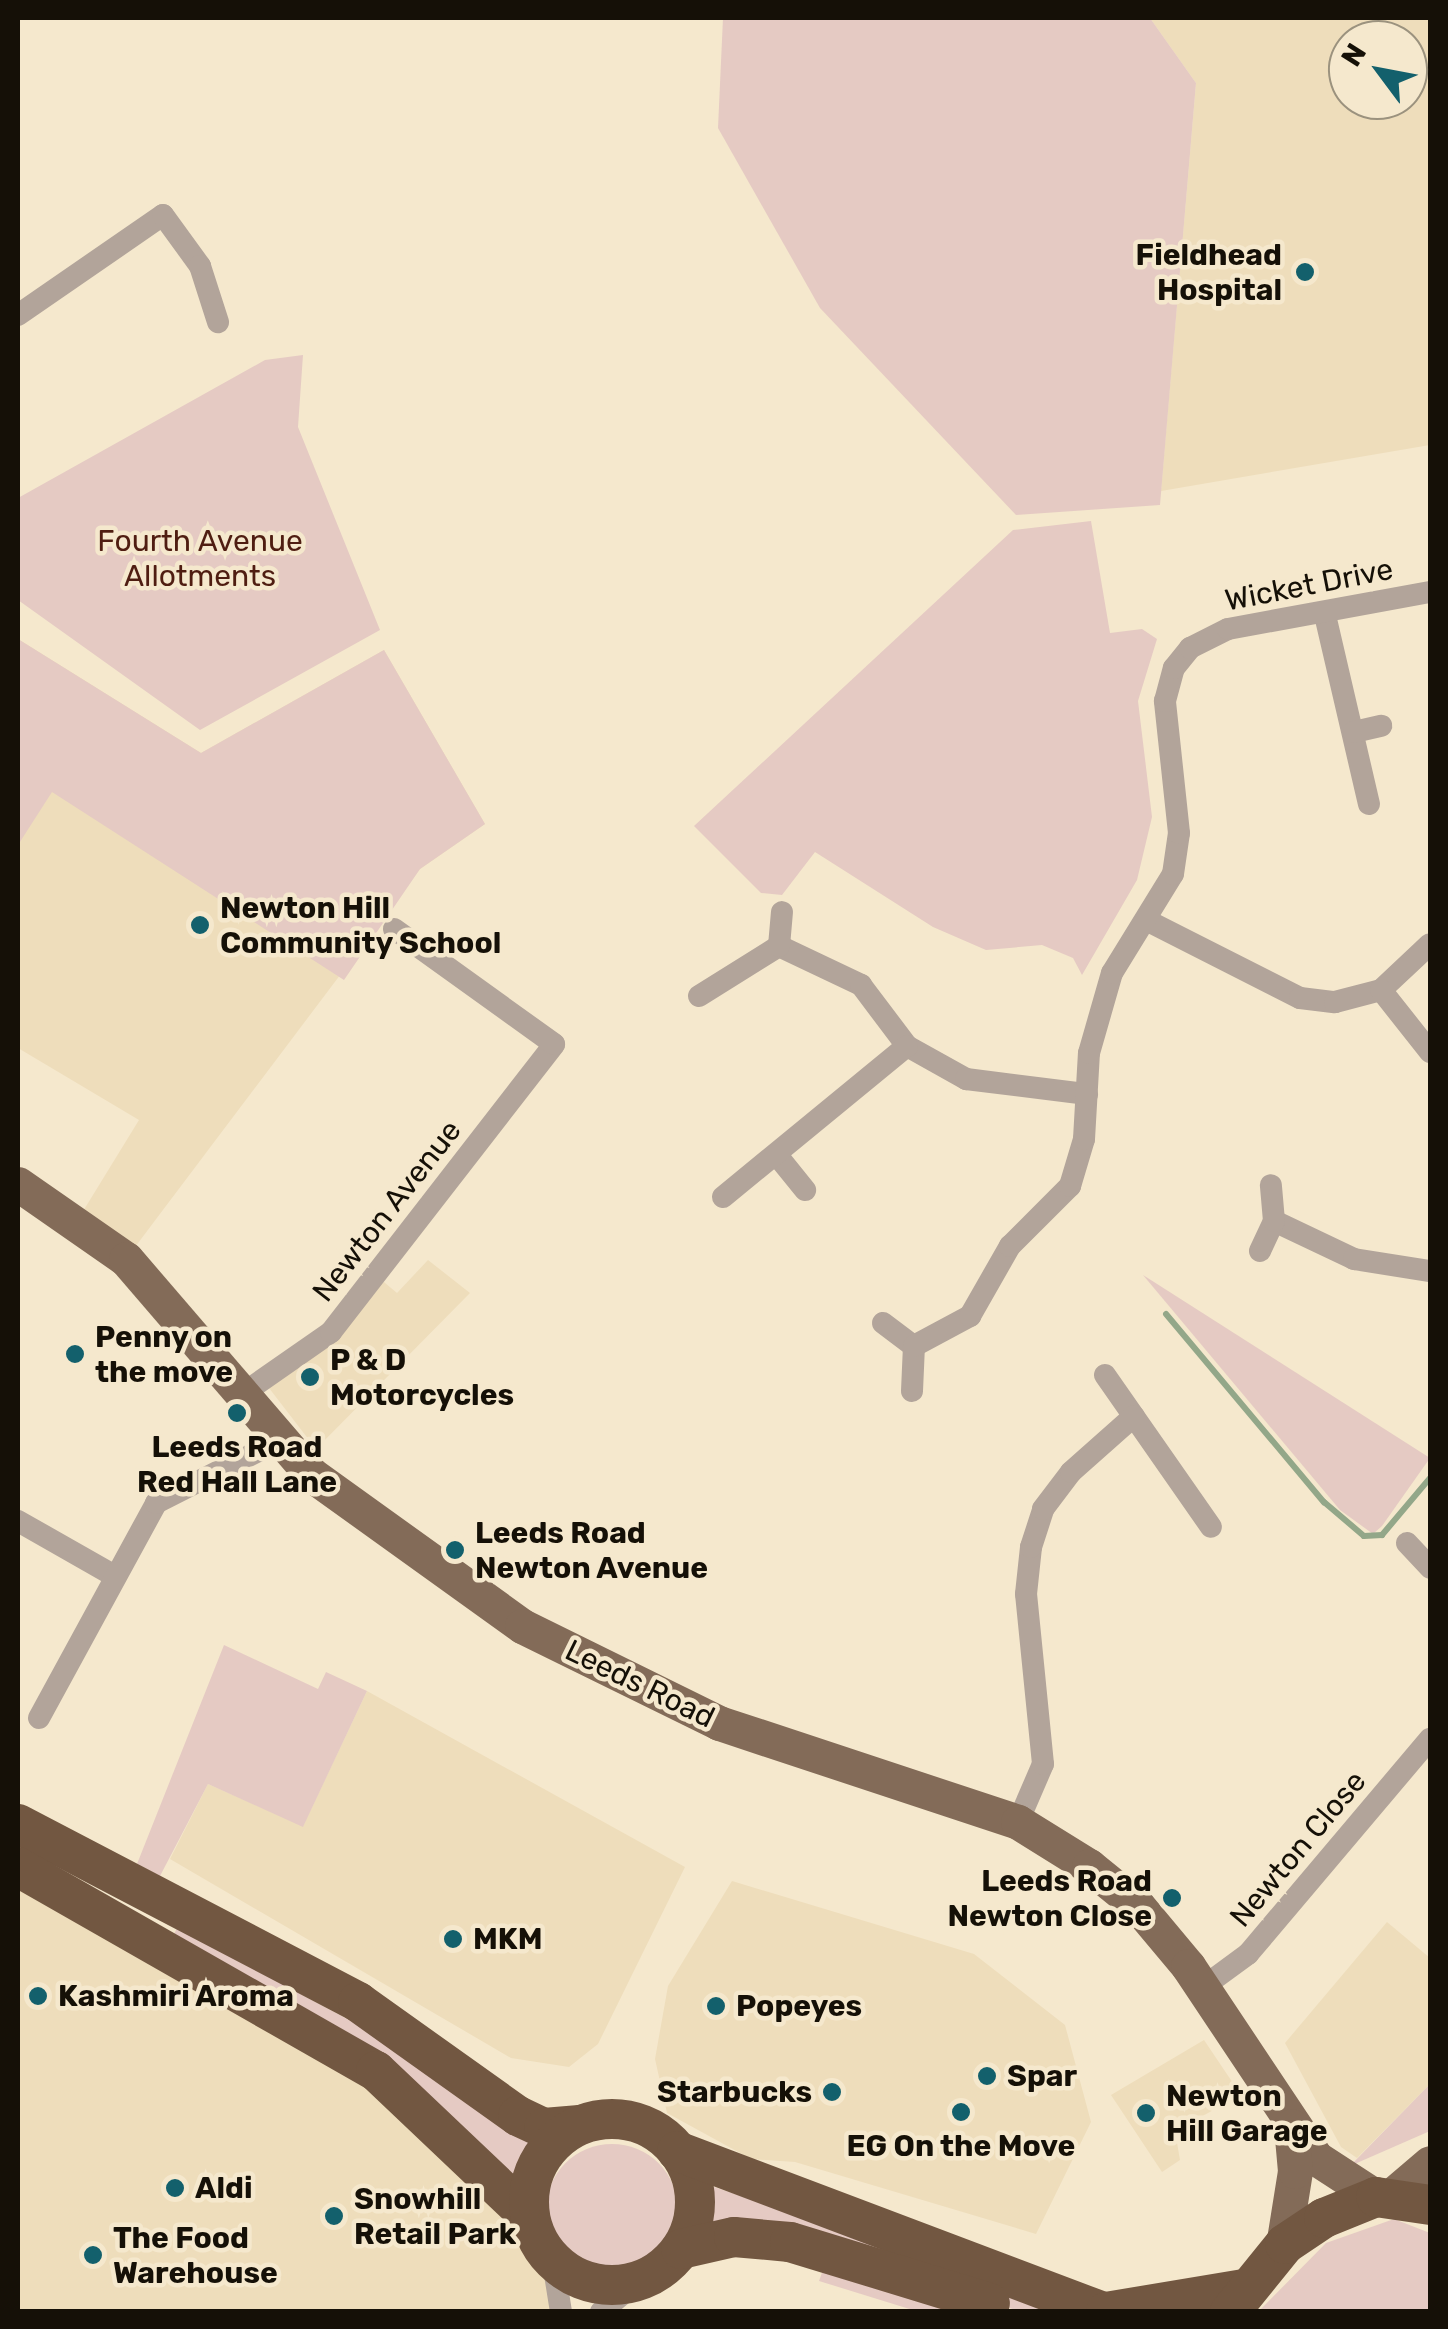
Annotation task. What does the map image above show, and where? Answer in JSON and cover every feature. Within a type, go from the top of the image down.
[{"type":"highway","points":[[18,1824],[358,2002],[518,2116],[544,2128],[625,2120],[677,2151],[1105,2312],[1237,2300],[1283,2246],[1383,2197],[1430,2205]]},
{"type":"highway","points":[[18,1867],[376,2071],[529,2216],[553,2262],[582,2280],[637,2282],[681,2249],[734,2237],[790,2242],[1008,2312]]},
{"type":"highway","points":[[529,2216],[539,2162],[580,2126]]},
{"type":"highway","points":[[677,2151],[694,2192],[681,2249]]},
{"type":"main road","name":"Leeds Road","points":[[18,1184],[126,1260],[245,1392],[312,1475],[408,1551],[522,1626],[644,1691],[1018,1822],[1138,1904],[1203,1987],[1324,2166],[1383,2197]]},
{"type":"main road","name":"Leeds Road","points":[[1283,2246],[1296,2171],[1288,2115]]},
{"type":"main road","points":[[1383,2197],[1430,2163]]},
{"type":"street","points":[[18,315],[164,215],[200,266],[218,322]]},
{"type":"street","name":"Wicket Drive","points":[[914,1346],[970,1316],[1010,1246],[1070,1186],[1112,974],[1148,921],[1173,874],[1178,833],[1164,701],[1174,668],[1228,628],[1325,615],[1430,592]]},
{"type":"street","points":[[1325,615],[1369,804]]},
{"type":"street","points":[[1354,732],[1380,726]]},
{"type":"street","points":[[779,946],[782,912]]},
{"type":"street","points":[[1148,921],[1300,998],[1347,1001],[1381,990],[1430,944]]},
{"type":"street","name":"Newton Avenue","points":[[245,1392],[330,1332],[554,1044],[394,929]]},
{"type":"street","points":[[699,996],[779,946]]},
{"type":"street","points":[[779,946],[861,985],[907,1046],[990,1087],[1087,1094]]},
{"type":"street","points":[[1381,990],[1430,1052]]},
{"type":"street","points":[[723,1197],[780,1159],[907,1046]]},
{"type":"street","points":[[780,1159],[805,1190]]},
{"type":"street","points":[[1260,1251],[1274,1221],[1271,1185]]},
{"type":"street","points":[[1274,1221],[1354,1259],[1430,1271]]},
{"type":"street","points":[[884,1323],[914,1346],[912,1391]]},
{"type":"street","points":[[1104,1375],[1211,1527]]},
{"type":"street","points":[[1018,1822],[1044,1764],[1026,1594],[1032,1547],[1043,1509],[1071,1472],[1134,1416]]},
{"type":"street","points":[[39,1718],[156,1503],[282,1439]]},
{"type":"street","points":[[18,1520],[115,1576]]},
{"type":"street","points":[[1407,1543],[1430,1568]]},
{"type":"street","name":"Newton Close","points":[[1203,1987],[1248,1954],[1430,1740]]},
{"type":"street","points":[[553,2262],[561,2312]]},
{"type":"street","points":[[601,2312],[637,2282]]},
{"type":"shaded area","name":"Fieldhead Hospital","points":[[1150,18],[1430,18],[1430,445],[1161,491],[1196,83]]},
{"type":"shaded area","name":"Newton Hill Community School","points":[[18,639],[201,753],[384,650],[485,824],[420,869],[126,1259],[77,1221],[139,1120],[18,1048]]},
{"type":"shaded area","points":[[428,1260],[470,1293],[316,1449],[269,1388],[378,1277],[397,1293]]},
{"type":"shaded area","points":[[367,1691],[685,1867],[598,2044],[569,2067],[511,2058],[170,1859],[208,1784],[303,1826]]},
{"type":"shaded area","name":"Snowhill Retail Park","points":[[18,1867],[313,2029],[534,2232],[553,2262],[550,2311],[18,2311]]},
{"type":"shaded area","points":[[732,1881],[974,1954],[1065,2025],[1091,2122],[1036,2234],[795,2162],[751,2159],[667,2113],[655,2059],[668,1986]]},
{"type":"shaded area","points":[[1387,1922],[1430,1958],[1430,2084],[1357,2158],[1341,2147],[1285,2043]]},
{"type":"shaded area","points":[[1204,2040],[1241,2095],[1175,2131],[1180,2160],[1162,2172],[1111,2095]]},
{"type":"green space","points":[[723,18],[1150,18],[1196,83],[1160,505],[1016,515],[820,308],[718,128]]},
{"type":"green space","name":"Fourth Avenue Allotments","points":[[303,355],[298,427],[380,630],[200,730],[18,600],[18,498],[265,360]]},
{"type":"green space","points":[[1091,521],[1110,633],[1142,629],[1157,639],[1138,701],[1152,817],[1137,880],[1082,975],[1073,958],[1042,945],[986,950],[933,927],[815,852],[782,895],[761,893],[694,826],[1013,530]]},
{"type":"green space","points":[[18,639],[201,753],[384,650],[485,824],[420,869],[344,980],[52,792],[18,845]]},
{"type":"green space","points":[[1143,1275],[1430,1458],[1382,1526],[1373,1534],[1340,1510]]},
{"type":"green space","points":[[224,1645],[318,1689],[326,1672],[367,1691],[303,1827],[208,1784],[160,1876],[137,1864]]},
{"type":"green space","points":[[177,1928],[366,2029],[543,2142],[518,2185],[171,1940]]},
{"type":"green space","points":[[1430,2084],[1430,2131],[1350,2166]]},
{"type":"green space","points":[[612,2144],[637,2149],[659,2163],[673,2185],[678,2210],[673,2235],[659,2257],[637,2271],[612,2276],[587,2271],[565,2257],[551,2235],[546,2210],[551,2185],[565,2163],[587,2149]]},
{"type":"green space","points":[[708,2185],[845,2230],[1063,2311],[1018,2311],[882,2261],[697,2228]]},
{"type":"green space","points":[[1394,2219],[1430,2233],[1430,2311],[1258,2312],[1326,2243]]},
{"type":"green space","points":[[824,2267],[957,2311],[916,2311],[819,2281]]},
{"type":"waterway","points":[[1166,1314],[1324,1502],[1364,1536],[1382,1535],[1430,1478]]},
{"type":"place","name":"Fieldhead Hospital","points":[[1305,272]]},
{"type":"place","name":"Newton Hill Community School","points":[[200,925]]},
{"type":"place","name":"Penny on the move","points":[[75,1354]]},
{"type":"place","name":"P & D Motorcycles","points":[[310,1377]]},
{"type":"place","name":"Leeds Road Red Hall Lane","points":[[237,1413]]},
{"type":"place","name":"Leeds Road Newton Avenue","points":[[455,1550]]},
{"type":"place","name":"Leeds Road Newton Close","points":[[1172,1898]]},
{"type":"place","name":"MKM","points":[[453,1939]]},
{"type":"place","name":"Kashmiri Aroma","points":[[38,1996]]},
{"type":"place","name":"Popeyes","points":[[716,2006]]},
{"type":"place","name":"Spar","points":[[987,2076]]},
{"type":"place","name":"Starbucks","points":[[832,2092]]},
{"type":"place","name":"EG On the Move","points":[[961,2112]]},
{"type":"place","name":"Newton Hill Garage","points":[[1146,2113]]},
{"type":"place","name":"Aldi","points":[[175,2188]]},
{"type":"place","name":"Snowhill Retail Park","points":[[334,2216]]},
{"type":"place","name":"The Food Warehouse","points":[[93,2255]]}]
